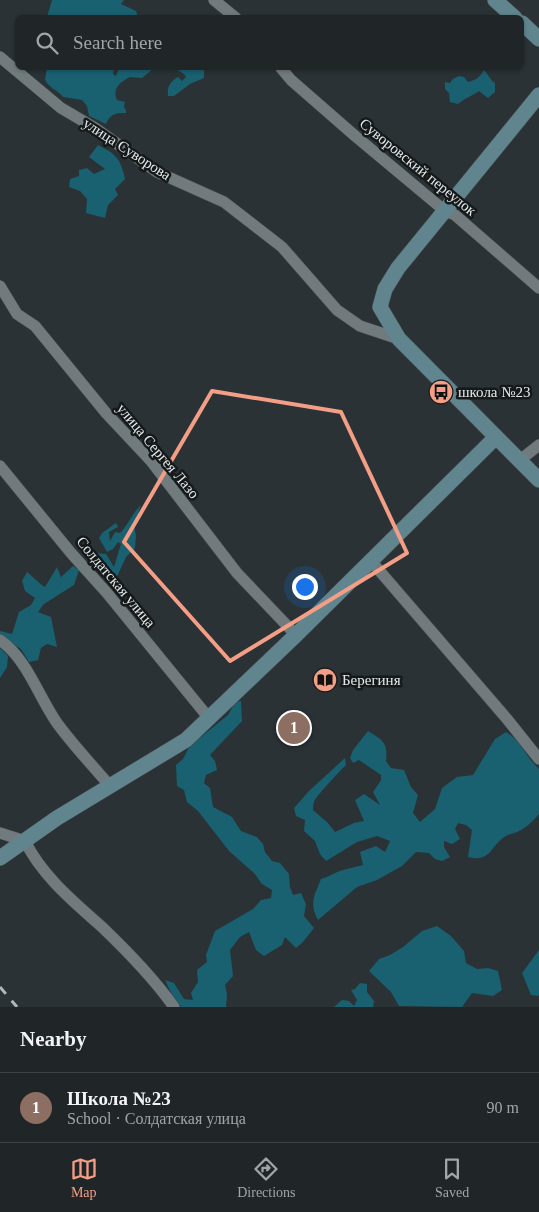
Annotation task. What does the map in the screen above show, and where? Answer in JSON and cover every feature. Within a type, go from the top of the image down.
[{"type":"street","points":[[214,0],[232,15]]},
{"type":"street","points":[[495,0],[512,15]]},
{"type":"street","points":[[524,25],[539,39]]},
{"type":"street","name":"улица Суворова","points":[[0,57],[15,70]]},
{"type":"street","name":"улица Суворова","points":[[16,70],[61,108],[95,128],[157,172],[224,202],[282,248],[337,310],[360,326],[399,339]]},
{"type":"street","name":"Суворовский переулок","points":[[283,70],[291,80],[354,135],[445,211],[455,215],[539,288]]},
{"type":"street","points":[[445,211],[539,95]]},
{"type":"street","name":"улица Суворова","points":[[445,211],[398,268],[385,289],[380,307],[399,339],[539,480]]},
{"type":"street","name":"улица Сергея Лазо","points":[[0,286],[17,314],[35,326],[106,413],[151,461],[238,573],[296,635]]},
{"type":"street","points":[[0,858],[57,818],[186,740],[296,635],[496,437]]},
{"type":"street","points":[[520,460],[539,445]]},
{"type":"street","name":"Солдатская улица","points":[[0,466],[208,717]]},
{"type":"street","points":[[371,561],[507,718],[539,759]]},
{"type":"street","points":[[0,640],[15,654],[25,668],[57,723],[110,786]]},
{"type":"street","points":[[0,833],[25,841],[33,858],[69,898],[104,929],[163,991],[174,1007]]},
{"type":"highlighted area","points":[[212,391],[341,412],[407,553],[230,661],[124,542]]},
{"type":"shaded area","points":[[52,0],[124,0],[121,4],[136,11],[137,15],[48,15]]},
{"type":"shaded area","points":[[47,70],[114,70],[113,74],[116,76],[118,70],[152,70],[142,78],[130,77],[118,86],[116,89],[117,100],[125,102],[126,113],[113,115],[106,124],[89,116],[87,106],[82,100],[63,97],[45,80]]},
{"type":"shaded area","points":[[177,70],[204,70],[204,78],[190,84],[174,96],[168,96],[171,83],[178,77],[182,81],[186,77]]},
{"type":"shaded area","points":[[484,70],[495,83],[495,92],[488,98],[479,91],[458,104],[450,102],[449,93],[445,89],[445,82],[450,83],[459,76],[464,77],[468,82],[478,78]]},
{"type":"shaded area","points":[[98,145],[117,158],[125,179],[115,189],[118,195],[108,205],[105,218],[86,213],[87,199],[80,191],[69,187],[70,179],[79,176],[79,170],[87,168],[94,174],[105,169],[89,157]]},
{"type":"shaded area","points":[[141,505],[134,525],[136,536],[135,548],[126,557],[115,581],[101,573],[85,552],[106,554],[114,567],[121,544],[118,542],[113,549],[107,552],[99,538],[102,533],[116,523],[118,527],[109,532],[110,541],[115,532],[120,533],[123,530]]},
{"type":"shaded area","points":[[73,566],[79,570],[74,585],[44,604],[38,612],[51,617],[57,647],[47,644],[41,648],[38,660],[29,662],[21,649],[0,636],[0,631],[12,634],[19,612],[31,605],[35,598],[25,591],[22,581],[27,572],[45,587],[57,567],[61,577]]},
{"type":"shaded area","points":[[0,648],[8,656],[7,667],[0,678]]},
{"type":"shaded area","points":[[241,701],[242,721],[210,755],[215,761],[217,770],[206,775],[204,783],[210,788],[213,807],[232,817],[241,831],[257,837],[272,861],[280,863],[289,874],[293,895],[301,893],[306,904],[304,916],[314,928],[296,948],[285,937],[282,945],[264,956],[256,950],[249,932],[240,937],[230,950],[233,976],[225,985],[227,994],[226,1007],[181,1007],[165,980],[174,983],[184,999],[193,1000],[191,993],[198,982],[197,970],[207,962],[206,955],[215,931],[253,909],[261,900],[271,898],[272,890],[262,884],[254,873],[229,851],[198,811],[187,802],[184,790],[177,786],[176,765],[183,759],[188,749],[228,715],[235,702]]},
{"type":"shaded area","points":[[368,731],[385,746],[386,761],[391,768],[404,770],[411,787],[418,795],[413,813],[420,822],[435,809],[442,788],[457,777],[473,775],[495,739],[506,732],[516,739],[539,769],[539,814],[524,828],[501,840],[482,858],[468,857],[472,830],[466,825],[458,823],[455,829],[460,839],[452,844],[444,841],[444,847],[450,857],[442,861],[435,859],[429,853],[416,852],[402,866],[377,880],[357,887],[318,920],[313,904],[321,879],[340,871],[363,865],[360,852],[376,846],[385,852],[390,841],[377,836],[357,842],[326,861],[320,854],[315,841],[304,831],[305,820],[296,816],[294,808],[309,791],[345,758],[346,765],[315,799],[313,810],[335,832],[354,823],[364,821],[355,800],[364,794],[380,805],[373,792],[381,780],[381,775],[359,760],[353,763],[350,758],[353,750]]},
{"type":"shaded area","points":[[437,926],[451,936],[464,951],[466,963],[477,969],[488,968],[498,971],[502,990],[493,996],[472,993],[462,1007],[399,1006],[391,992],[369,971],[379,959],[403,947],[422,931]]},
{"type":"shaded area","points":[[539,950],[538,996],[531,995],[522,973]]},
{"type":"shaded area","points":[[360,983],[367,984],[367,992],[374,1001],[373,1007],[334,1007],[342,1000],[349,1001],[354,1006],[357,1000],[351,990],[355,989]]},
{"type":"railway","points":[[0,987],[17,1007]]},
{"type":"place","name":"школа №23","points":[[441,392]]},
{"type":"place","name":"Берегиня","points":[[325,680]]},
{"type":"place","name":"Школа №23","points":[[294,728]]}]
